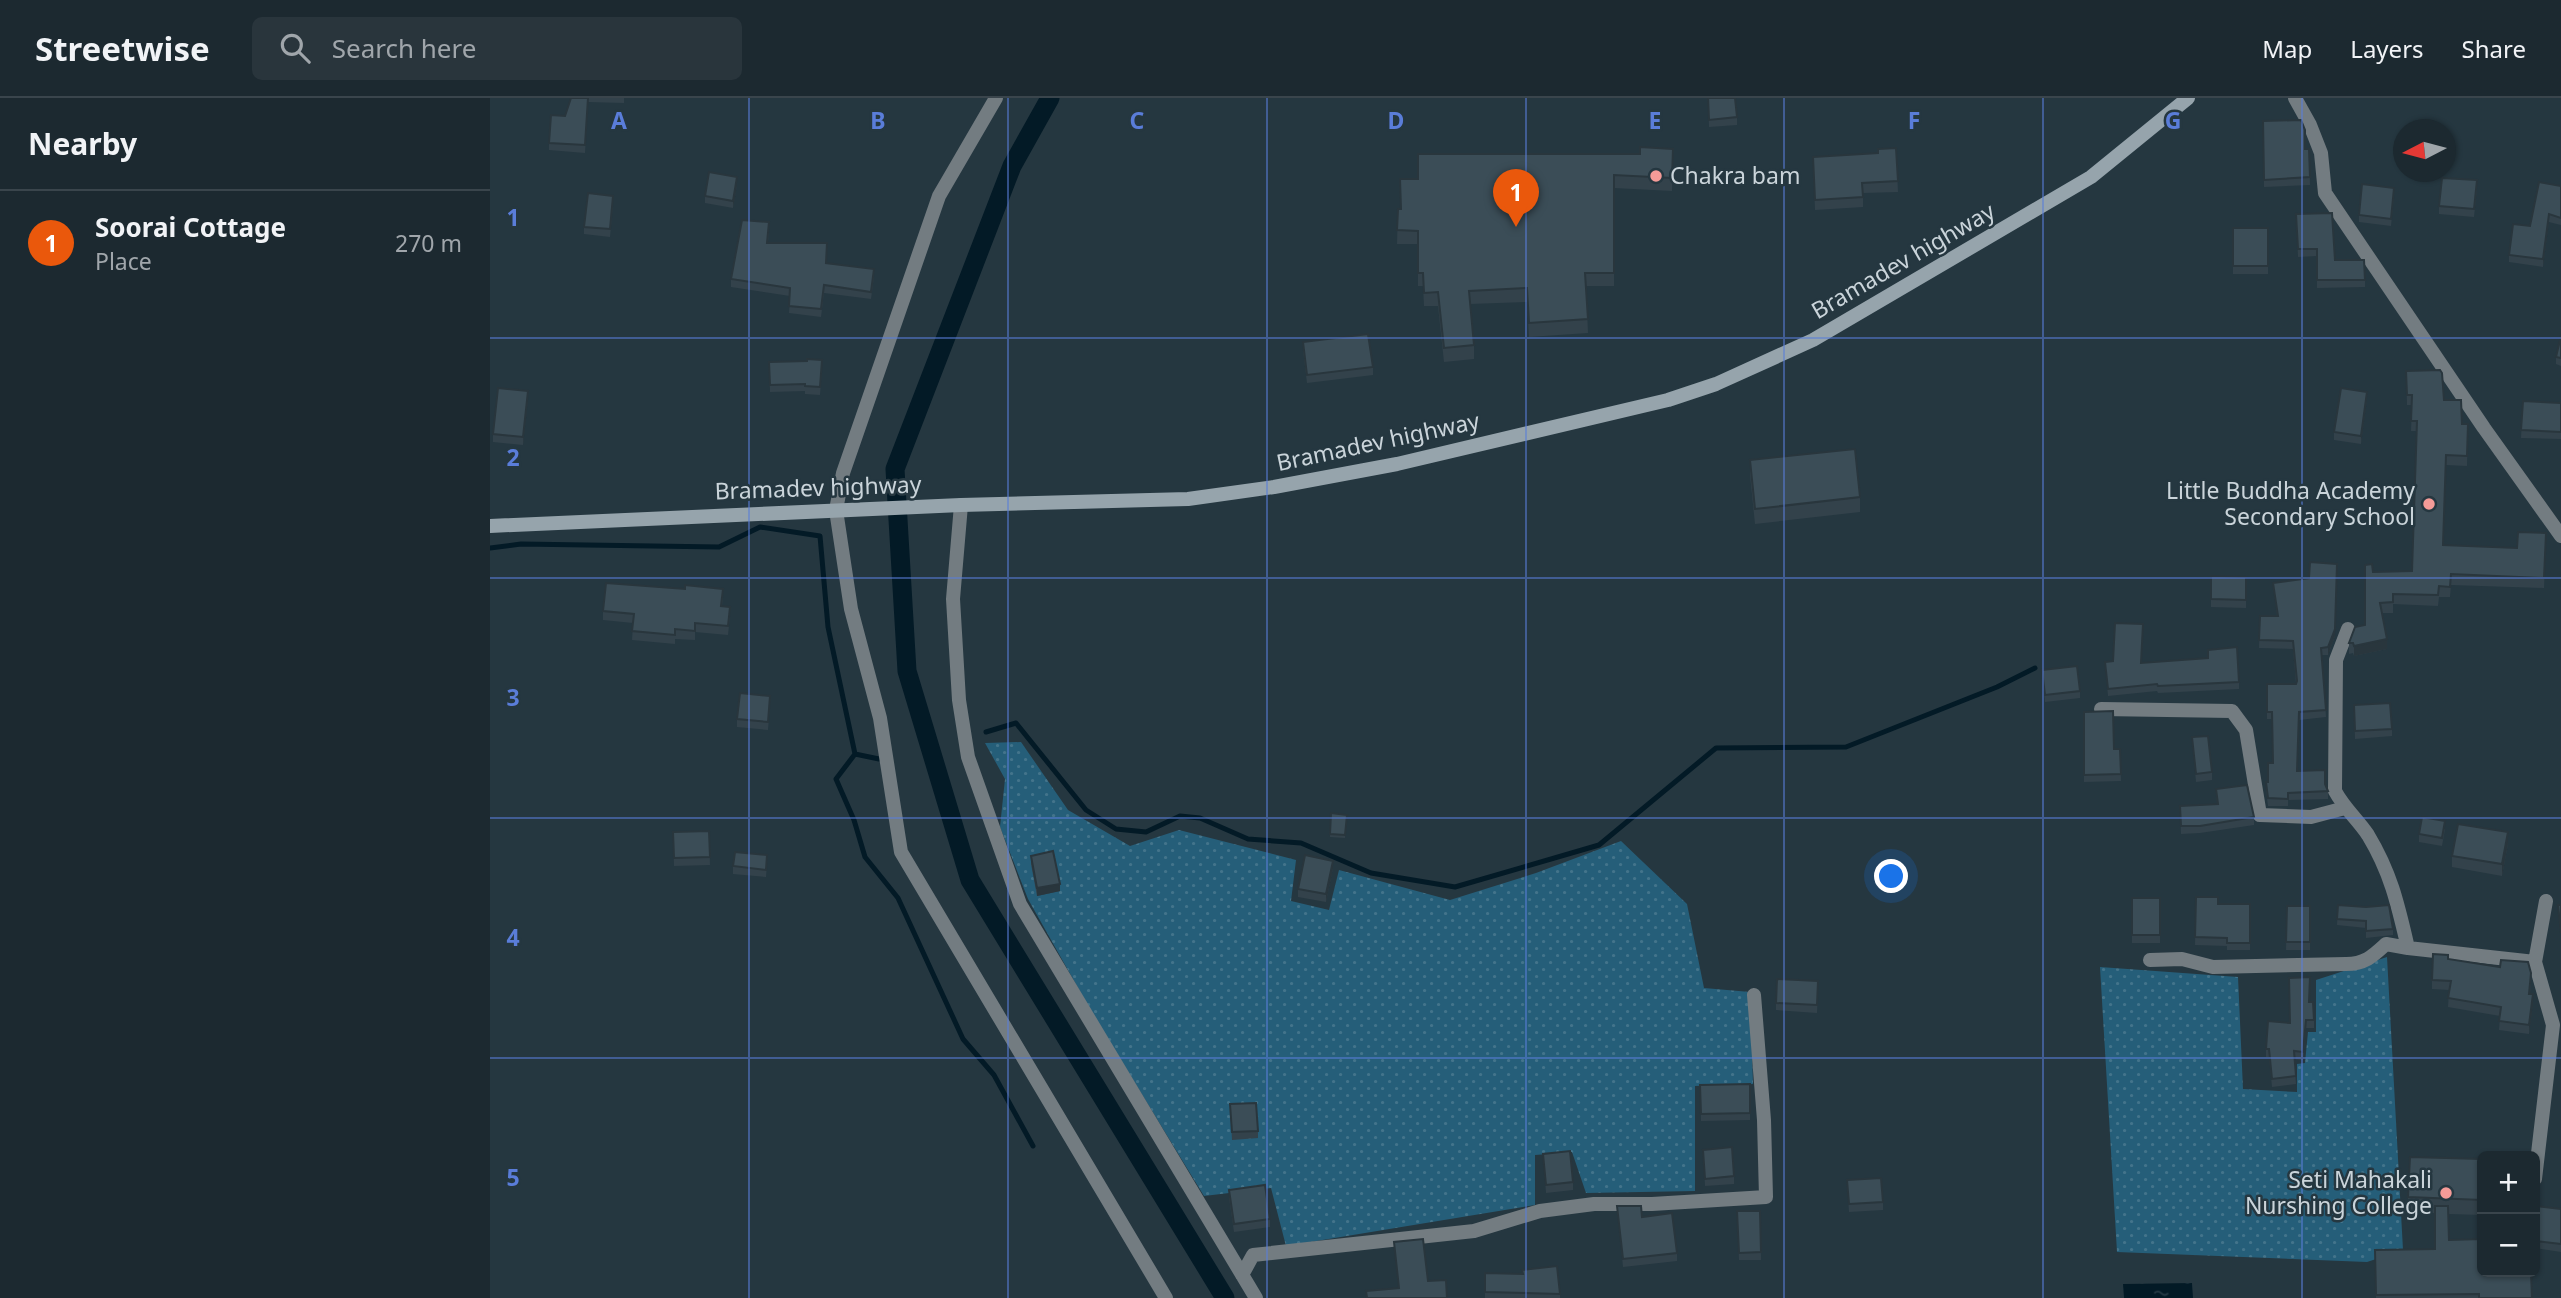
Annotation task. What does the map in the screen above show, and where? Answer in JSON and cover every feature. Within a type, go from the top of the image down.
[{"type":"street","points":[[996,98],[939,196],[843,473],[840,510],[851,609],[880,718],[901,852],[1166,1298]]},
{"type":"street","name":"Bramadev highway","points":[[490,526],[956,505],[1188,499],[1274,487],[1397,464],[1668,400],[1716,384],[1812,340],[2091,177],[2188,98]]},
{"type":"street","points":[[2295,98],[2321,153],[2325,192],[2491,438],[2561,536]]},
{"type":"street","points":[[956,505],[953,599],[959,700],[968,757],[1020,904],[1256,1298]]},
{"type":"street","points":[[2348,629],[2336,660],[2335,791],[2345,808],[2367,833],[2395,890],[2408,948]]},
{"type":"street","points":[[2101,709],[2232,711],[2246,730],[2260,815],[2311,817],[2345,808]]},
{"type":"street","points":[[2539,1151],[2557,1026],[2535,962],[2546,901]]},
{"type":"street","points":[[2150,960],[2182,959],[2213,967],[2360,964],[2370,959],[2386,944],[2535,962]]},
{"type":"street","points":[[1242,1275],[1253,1255],[1474,1231],[1540,1211],[1594,1204],[1652,1204],[1766,1197],[1764,1119],[1754,995]]},
{"type":"shaded area","points":[[1021,742],[1068,810],[1130,846],[1179,830],[1296,860],[1291,901],[1329,910],[1339,870],[1450,900],[1536,873],[1621,841],[1687,904],[1704,988],[1750,992],[1753,1084],[1695,1086],[1695,1191],[1586,1193],[1572,1152],[1535,1155],[1535,1205],[1286,1246],[1271,1188],[1204,1196],[1091,1011],[1028,899],[1000,827],[1005,779],[985,743]]},
{"type":"shaded area","points":[[2387,957],[2403,1250],[2367,1262],[2117,1252],[2100,967],[2238,977],[2243,1089],[2297,1092],[2297,1064],[2305,1063],[2308,1032],[2316,1032],[2316,980]]},
{"type":"water","points":[[2192,1283],[2193,1298],[2124,1298],[2123,1284]]},
{"type":"building","points":[[571,98],[588,98],[585,145],[549,143],[551,115],[565,116]]},
{"type":"building","points":[[1708,98],[1735,98],[1737,117],[1709,120]]},
{"type":"building","points":[[2301,120],[2305,130],[2305,149],[2309,149],[2310,177],[2264,180],[2263,121]]},
{"type":"building","points":[[1640,147],[1673,149],[1672,178],[1614,175],[1614,273],[1585,273],[1588,319],[1529,323],[1527,288],[1469,291],[1474,345],[1444,348],[1438,292],[1424,293],[1423,273],[1418,273],[1418,231],[1397,230],[1398,209],[1401,209],[1400,179],[1418,179],[1418,154],[1640,154]]},
{"type":"building","points":[[1896,148],[1898,181],[1862,183],[1863,197],[1815,200],[1813,157],[1878,153],[1878,149]]},
{"type":"building","points":[[709,172],[737,177],[733,201],[705,196]]},
{"type":"building","points":[[2456,179],[2477,180],[2474,209],[2439,206],[2442,182],[2456,182]]},
{"type":"building","points":[[2539,182],[2561,186],[2561,218],[2549,214],[2543,259],[2509,255],[2513,224],[2530,226]]},
{"type":"building","points":[[2362,184],[2394,188],[2391,219],[2359,215]]},
{"type":"building","points":[[588,193],[613,196],[610,229],[584,227]]},
{"type":"building","points":[[2332,213],[2335,260],[2364,260],[2365,280],[2317,280],[2317,249],[2298,249],[2296,214]]},
{"type":"building","points":[[742,220],[769,222],[767,243],[827,243],[826,263],[874,269],[871,292],[824,285],[821,309],[789,306],[790,288],[731,279]]},
{"type":"building","points":[[2233,228],[2268,228],[2268,266],[2233,266]]},
{"type":"building","points":[[1368,334],[1373,367],[1307,375],[1303,342]]},
{"type":"building","points":[[2561,336],[2561,358],[2556,357]]},
{"type":"building","points":[[822,360],[820,387],[805,384],[770,385],[769,362]]},
{"type":"building","points":[[2440,370],[2444,400],[2461,400],[2462,424],[2468,424],[2467,456],[2446,455],[2443,545],[2517,548],[2518,532],[2546,533],[2544,578],[2451,574],[2450,587],[2439,586],[2438,595],[2393,594],[2393,602],[2380,603],[2387,639],[2354,646],[2349,643],[2355,627],[2365,625],[2365,565],[2372,564],[2373,572],[2412,571],[2417,421],[2411,421],[2412,395],[2407,395],[2406,371]]},
{"type":"building","points":[[498,388],[528,391],[523,437],[493,434]]},
{"type":"building","points":[[2341,388],[2367,392],[2361,436],[2334,432]]},
{"type":"building","points":[[2523,401],[2561,403],[2561,432],[2521,430]]},
{"type":"building","points":[[1855,449],[1860,497],[1755,509],[1750,460]]},
{"type":"building","points":[[2310,562],[2337,564],[2335,629],[2328,647],[2321,648],[2326,710],[2299,712],[2297,771],[2325,770],[2328,791],[2288,793],[2288,799],[2268,798],[2268,763],[2273,763],[2272,712],[2267,712],[2267,684],[2296,684],[2297,681],[2293,641],[2259,640],[2260,616],[2278,616],[2273,583],[2309,578]]},
{"type":"building","points":[[2211,576],[2246,577],[2246,600],[2211,599]]},
{"type":"building","points":[[606,583],[723,589],[721,606],[730,607],[728,626],[695,623],[695,631],[675,629],[675,635],[632,631],[634,614],[603,611]]},
{"type":"building","points":[[2115,623],[2143,624],[2141,663],[2208,658],[2208,650],[2237,647],[2239,682],[2157,684],[2108,689],[2105,662],[2113,661]]},
{"type":"building","points":[[2077,666],[2080,691],[2045,695],[2042,670]]},
{"type":"building","points":[[740,693],[770,696],[768,722],[737,719]]},
{"type":"building","points":[[2390,703],[2392,729],[2355,731],[2354,705]]},
{"type":"building","points":[[2113,711],[2114,749],[2120,749],[2121,774],[2084,775],[2084,712]]},
{"type":"building","points":[[2208,736],[2212,772],[2196,774],[2192,737]]},
{"type":"building","points":[[2247,785],[2254,817],[2200,826],[2181,826],[2180,806],[2218,804],[2216,789]]},
{"type":"building","points":[[1331,813],[1347,815],[1345,835],[1330,834]]},
{"type":"building","points":[[2422,817],[2445,821],[2442,838],[2419,834]]},
{"type":"building","points":[[2458,824],[2508,832],[2502,864],[2452,856]]},
{"type":"building","points":[[709,831],[710,857],[674,858],[673,832]]},
{"type":"building","points":[[1053,851],[1060,884],[1037,888],[1031,856]]},
{"type":"building","points":[[735,852],[767,855],[766,870],[733,866]]},
{"type":"building","points":[[1305,855],[1333,861],[1326,894],[1298,889]]},
{"type":"building","points":[[2196,897],[2218,897],[2218,904],[2250,904],[2250,943],[2227,943],[2227,938],[2195,937]]},
{"type":"building","points":[[2132,898],[2160,898],[2160,935],[2132,935]]},
{"type":"building","points":[[2338,905],[2389,905],[2393,929],[2366,931],[2366,921],[2337,919]]},
{"type":"building","points":[[2558,905],[2561,905],[2561,933]]},
{"type":"building","points":[[2287,906],[2310,906],[2310,942],[2286,942]]},
{"type":"building","points":[[2433,954],[2500,967],[2501,960],[2528,962],[2531,973],[2529,994],[2533,994],[2529,1025],[2499,1021],[2501,1007],[2448,998],[2451,981],[2432,980]]},
{"type":"building","points":[[2310,977],[2309,1002],[2313,1002],[2314,1020],[2306,1020],[2303,1052],[2294,1051],[2296,1076],[2272,1079],[2269,1049],[2266,1049],[2268,1021],[2290,1023],[2289,978]]},
{"type":"building","points":[[1777,979],[1818,981],[1817,1005],[1776,1003]]},
{"type":"building","points":[[1750,1084],[1750,1113],[1701,1114],[1700,1085]]},
{"type":"building","points":[[1256,1103],[1258,1131],[1232,1132],[1230,1104]]},
{"type":"building","points":[[1732,1147],[1734,1176],[1705,1179],[1703,1150]]},
{"type":"building","points":[[1570,1151],[1573,1182],[1546,1185],[1543,1154]]},
{"type":"building","points":[[2410,1157],[2477,1159],[2477,1200],[2408,1197]]},
{"type":"building","points":[[1881,1178],[1883,1202],[1849,1204],[1847,1180]]},
{"type":"building","points":[[1265,1185],[1270,1219],[1234,1224],[1229,1190]]},
{"type":"building","points":[[1617,1206],[1641,1206],[1642,1217],[1672,1213],[1677,1253],[1623,1259]]},
{"type":"building","points":[[2435,1206],[2448,1206],[2449,1240],[2477,1239],[2477,1277],[2531,1277],[2532,1298],[2479,1298],[2479,1294],[2376,1295],[2375,1250],[2435,1249]]},
{"type":"building","points":[[2540,1206],[2561,1209],[2561,1244],[2540,1242]]},
{"type":"building","points":[[1737,1211],[1760,1211],[1761,1252],[1739,1253]]},
{"type":"building","points":[[1423,1239],[1428,1281],[1446,1280],[1447,1298],[1367,1298],[1366,1291],[1399,1288],[1394,1242]]},
{"type":"building","points":[[1557,1266],[1560,1294],[1485,1292],[1485,1273],[1523,1274],[1522,1270]]},
{"type":"waterway","points":[[1050,98],[1012,166],[895,469],[907,671],[970,880],[1225,1298]]},
{"type":"waterway","points":[[490,548],[521,544],[719,547],[760,527],[820,536],[828,627],[855,754]]},
{"type":"waterway","points":[[986,732],[1016,723],[1086,810],[1116,829],[1146,832],[1180,816],[1200,818],[1248,839],[1301,843],[1371,873],[1455,887],[1599,845],[1716,748],[1846,747],[1997,687],[2035,668]]},
{"type":"waterway","points":[[879,759],[855,754],[836,779],[854,820],[865,857],[898,898],[963,1039],[994,1075],[1033,1146]]},
{"type":"place","name":"Chakra bam","points":[[1656,176]]},
{"type":"place","name":"Soorai Cottage","points":[[1516,227]]},
{"type":"place","name":"Little Buddha Academy Secondary School","points":[[2429,504]]},
{"type":"place","name":"Seti Mahakali Nurshing College","points":[[2446,1193]]}]
